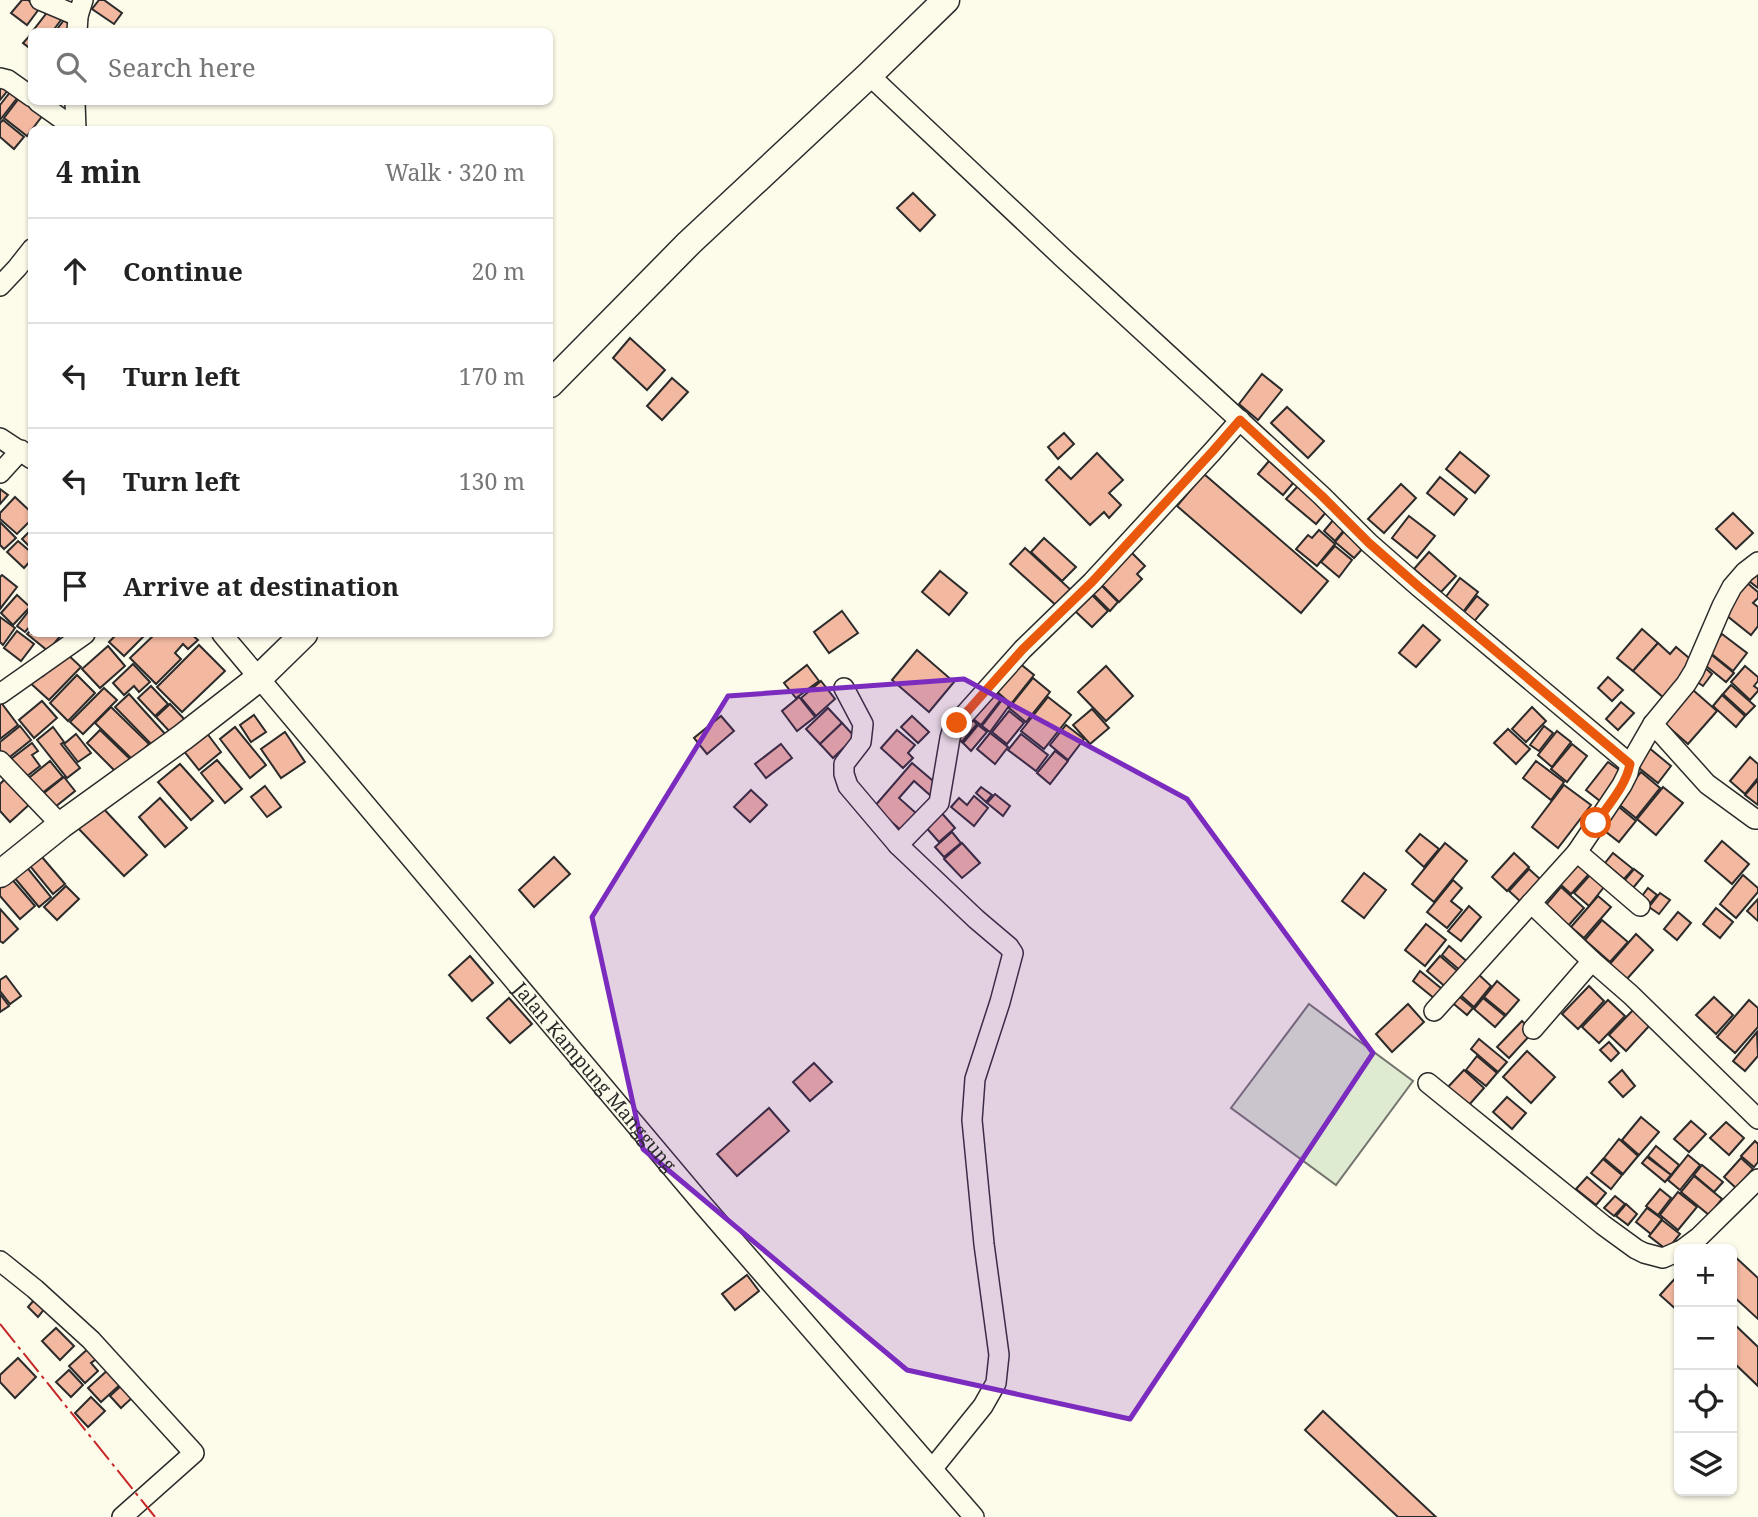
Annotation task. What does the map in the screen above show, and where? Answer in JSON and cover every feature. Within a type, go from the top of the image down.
[{"type":"street","points":[[40,0],[79,16]]},
{"type":"street","points":[[553,381],[689,243],[946,0]]},
{"type":"street","points":[[869,75],[1322,496],[1369,543],[1630,764]]},
{"type":"street","points":[[0,78],[8,80],[28,94]]},
{"type":"street","points":[[42,105],[72,126]]},
{"type":"street","points":[[75,105],[76,126]]},
{"type":"street","points":[[0,286],[28,254]]},
{"type":"street","points":[[898,845],[939,803],[950,738],[957,723],[1023,649],[1092,582],[1240,420]]},
{"type":"street","points":[[0,438],[26,455],[0,473]]},
{"type":"street","points":[[1434,1011],[1577,852],[1622,785],[1630,764],[1653,724],[1694,671],[1732,587],[1758,562]]},
{"type":"street","points":[[0,694],[81,637]]},
{"type":"street","name":"Jalan Kampung Manggung","points":[[225,637],[704,1206],[974,1517]]},
{"type":"street","points":[[0,874],[61,825],[260,678],[301,637]]},
{"type":"street","points":[[844,688],[863,724],[861,742],[844,764],[848,786],[898,845],[1013,953],[975,1079],[972,1120],[984,1244],[999,1355],[996,1383],[983,1406],[933,1468]]},
{"type":"street","points":[[1653,724],[1707,784],[1758,820]]},
{"type":"street","points":[[0,761],[61,825]]},
{"type":"street","points":[[1577,852],[1640,906]]},
{"type":"street","points":[[1531,903],[1631,995],[1758,1119]]},
{"type":"street","points":[[1534,1029],[1592,961]]},
{"type":"street","points":[[1428,1083],[1636,1249],[1663,1258],[1674,1253]]},
{"type":"street","points":[[1689,1244],[1758,1180]]},
{"type":"street","points":[[0,1261],[91,1340],[194,1453],[122,1517]]},
{"type":"highlighted area","points":[[964,679],[1187,799],[1373,1053],[1130,1419],[907,1370],[643,1149],[592,917],[728,696]]},
{"type":"green space","points":[[1309,1004],[1413,1081],[1336,1185],[1231,1108]]},
{"type":"building","points":[[22,0],[28,0],[39,9],[27,25],[11,13]]},
{"type":"building","points":[[99,0],[104,0],[122,13],[114,24],[92,9]]},
{"type":"building","points":[[49,10],[61,20],[55,28],[35,28]]},
{"type":"building","points":[[64,20],[73,27],[72,28],[58,28]]},
{"type":"building","points":[[0,83],[8,90],[0,100]]},
{"type":"building","points":[[11,91],[18,97],[0,120],[0,105]]},
{"type":"building","points":[[20,97],[43,115],[35,126],[28,126],[27,136],[4,118]]},
{"type":"building","points":[[3,120],[24,137],[14,149],[0,137],[0,123]]},
{"type":"building","points":[[913,193],[935,215],[920,231],[897,208]]},
{"type":"building","points":[[630,338],[665,370],[647,390],[613,358]]},
{"type":"building","points":[[1262,374],[1282,390],[1258,420],[1239,404]]},
{"type":"building","points":[[672,378],[688,392],[662,420],[647,406]]},
{"type":"building","points":[[1287,407],[1324,441],[1308,458],[1271,423]]},
{"type":"building","points":[[1064,433],[1074,444],[1058,459],[1048,447]]},
{"type":"building","points":[[1460,452],[1489,476],[1475,493],[1446,469]]},
{"type":"building","points":[[1097,453],[1123,480],[1109,493],[1121,505],[1109,518],[1104,512],[1090,525],[1046,480],[1059,467],[1071,479]]},
{"type":"building","points":[[1269,461],[1294,482],[1283,495],[1258,474]]},
{"type":"building","points":[[1204,474],[1328,581],[1301,613],[1177,506]]},
{"type":"building","points":[[1440,477],[1467,499],[1454,515],[1427,493]]},
{"type":"building","points":[[1401,484],[1416,498],[1384,533],[1368,519]]},
{"type":"building","points":[[1298,486],[1327,511],[1316,524],[1286,499]]},
{"type":"building","points":[[0,489],[8,495],[0,504]]},
{"type":"building","points":[[15,497],[28,509],[28,523],[17,534],[0,519],[0,513]]},
{"type":"building","points":[[1733,513],[1753,533],[1736,549],[1716,529]]},
{"type":"building","points":[[1409,516],[1435,536],[1417,558],[1392,538]]},
{"type":"building","points":[[1334,519],[1345,529],[1335,541],[1324,531]]},
{"type":"building","points":[[0,522],[16,538],[4,549],[0,545]]},
{"type":"building","points":[[1346,529],[1365,546],[1354,558],[1335,542]]},
{"type":"building","points":[[1319,530],[1335,544],[1317,566],[1296,549],[1308,535],[1312,538]]},
{"type":"building","points":[[28,533],[28,545],[22,539]]},
{"type":"building","points":[[1044,538],[1076,567],[1062,581],[1031,552]]},
{"type":"building","points":[[18,541],[28,550],[28,564],[24,568],[7,552]]},
{"type":"building","points":[[1335,546],[1352,560],[1339,577],[1321,562]]},
{"type":"building","points":[[1025,548],[1072,591],[1058,607],[1010,564]]},
{"type":"building","points":[[1129,550],[1145,566],[1137,574],[1142,579],[1119,602],[1098,581]]},
{"type":"building","points":[[1429,552],[1456,576],[1441,592],[1414,569]]},
{"type":"building","points":[[1758,570],[1758,588],[1749,581]]},
{"type":"building","points":[[940,571],[967,593],[949,615],[922,592]]},
{"type":"building","points":[[2,575],[17,587],[0,609],[0,577]]},
{"type":"building","points":[[1460,578],[1478,592],[1463,612],[1445,598]]},
{"type":"building","points":[[1746,582],[1758,592],[1758,598],[1753,603],[1758,607],[1758,626],[1751,635],[1721,611]]},
{"type":"building","points":[[1099,583],[1118,602],[1110,611],[1090,591]]},
{"type":"building","points":[[1091,594],[1108,611],[1092,627],[1075,611]]},
{"type":"building","points":[[17,595],[28,605],[28,609],[13,625],[1,613]]},
{"type":"building","points":[[1477,596],[1488,605],[1472,624],[1461,616]]},
{"type":"building","points":[[842,611],[858,633],[829,653],[814,632]]},
{"type":"building","points":[[28,612],[28,629],[25,632],[17,626]]},
{"type":"building","points":[[0,617],[15,628],[3,645],[0,642]]},
{"type":"building","points":[[1423,625],[1440,640],[1416,667],[1399,653]]},
{"type":"building","points":[[1642,629],[1658,643],[1633,671],[1617,658]]},
{"type":"building","points":[[17,631],[34,644],[21,661],[4,648]]},
{"type":"building","points":[[1722,634],[1747,653],[1733,671],[1708,651]]},
{"type":"building","points":[[31,637],[60,637],[48,651]]},
{"type":"building","points":[[114,637],[143,637],[124,656],[109,642]]},
{"type":"building","points":[[152,637],[194,637],[198,640],[188,649],[183,644],[175,653],[181,659],[156,684],[130,658]]},
{"type":"building","points":[[1658,643],[1670,654],[1676,647],[1695,663],[1665,699],[1633,671]]},
{"type":"building","points":[[199,645],[225,671],[182,712],[157,687]]},
{"type":"building","points":[[108,646],[125,666],[100,688],[82,669]]},
{"type":"building","points":[[917,650],[954,682],[929,712],[892,680]]},
{"type":"building","points":[[1708,652],[1734,673],[1726,682],[1700,661]]},
{"type":"building","points":[[66,653],[81,667],[49,700],[28,681],[38,671],[43,676]]},
{"type":"building","points":[[1018,662],[1034,675],[1011,704],[995,690]]},
{"type":"building","points":[[133,664],[150,682],[139,692],[134,686],[124,695],[113,683]]},
{"type":"building","points":[[807,665],[819,681],[796,698],[784,683]]},
{"type":"building","points":[[1106,666],[1133,696],[1106,721],[1078,692]]},
{"type":"building","points":[[1703,666],[1712,674],[1703,686],[1693,679]]},
{"type":"building","points":[[1745,666],[1758,677],[1754,686],[1758,691],[1750,700],[1731,682]]},
{"type":"building","points":[[77,675],[95,693],[68,721],[50,703]]},
{"type":"building","points":[[1608,677],[1623,690],[1612,701],[1598,688]]},
{"type":"building","points":[[1033,678],[1050,692],[1026,722],[1009,708]]},
{"type":"building","points":[[821,681],[835,699],[816,716],[801,698]]},
{"type":"building","points":[[1731,685],[1755,706],[1746,715],[1723,694]]},
{"type":"building","points":[[151,686],[168,704],[155,716],[138,698]]},
{"type":"building","points":[[104,688],[117,700],[83,734],[70,722]]},
{"type":"building","points":[[1693,690],[1717,711],[1688,744],[1664,723]]},
{"type":"building","points":[[993,691],[1002,698],[981,725],[972,718]]},
{"type":"building","points":[[129,694],[167,736],[154,747],[115,707]]},
{"type":"building","points":[[1722,695],[1745,716],[1736,727],[1713,706]]},
{"type":"building","points":[[799,697],[815,717],[797,731],[782,711]]},
{"type":"building","points":[[1048,697],[1071,715],[1044,749],[1021,731]]},
{"type":"building","points":[[1002,700],[1009,706],[990,732],[982,726]]},
{"type":"building","points":[[0,701],[18,725],[0,739]]},
{"type":"building","points":[[42,701],[57,718],[34,738],[19,720]]},
{"type":"building","points":[[1621,702],[1634,713],[1618,730],[1606,719]]},
{"type":"building","points":[[170,704],[186,721],[173,735],[156,717]]},
{"type":"building","points":[[111,707],[149,744],[133,760],[95,723]]},
{"type":"building","points":[[1532,707],[1546,721],[1526,742],[1512,729]]},
{"type":"building","points":[[828,708],[842,723],[820,744],[806,729]]},
{"type":"building","points":[[1092,709],[1109,728],[1090,744],[1073,725]]},
{"type":"building","points":[[1009,711],[1024,723],[1007,744],[992,732]]},
{"type":"building","points":[[254,715],[266,732],[251,742],[240,725]]},
{"type":"building","points":[[721,716],[734,731],[707,754],[694,738]]},
{"type":"building","points":[[912,716],[929,732],[918,743],[901,727]]},
{"type":"building","points":[[970,718],[977,724],[962,742],[955,736]]},
{"type":"building","points":[[842,723],[855,737],[833,758],[820,744]]},
{"type":"building","points":[[978,725],[987,732],[971,751],[963,743]]},
{"type":"building","points":[[1066,725],[1084,739],[1068,760],[1050,745]]},
{"type":"building","points":[[20,726],[31,740],[6,760],[0,752],[0,742]]},
{"type":"building","points":[[1544,726],[1553,733],[1539,751],[1530,745]]},
{"type":"building","points":[[53,727],[64,742],[61,744],[80,768],[67,778],[37,740]]},
{"type":"building","points":[[235,727],[266,765],[250,778],[220,739]]},
{"type":"building","points":[[1508,729],[1530,749],[1516,764],[1494,743]]},
{"type":"building","points":[[100,730],[132,761],[118,774],[87,743]]},
{"type":"building","points":[[897,730],[915,745],[908,753],[913,758],[903,768],[881,748]]},
{"type":"building","points":[[1557,731],[1571,742],[1552,767],[1538,755]]},
{"type":"building","points":[[206,732],[221,752],[199,770],[183,750]]},
{"type":"building","points":[[285,732],[305,762],[281,778],[261,749]]},
{"type":"building","points":[[990,733],[1008,747],[995,764],[977,749]]},
{"type":"building","points":[[76,734],[91,753],[78,762],[64,744]]},
{"type":"building","points":[[1021,734],[1048,755],[1036,771],[1008,750]]},
{"type":"building","points":[[32,743],[38,751],[32,755],[40,766],[22,780],[7,762]]},
{"type":"building","points":[[781,744],[792,758],[766,778],[755,764]]},
{"type":"building","points":[[1572,744],[1587,756],[1567,782],[1551,769]]},
{"type":"building","points":[[1648,747],[1671,766],[1658,783],[1634,764]]},
{"type":"building","points":[[1055,751],[1068,761],[1050,784],[1037,773]]},
{"type":"building","points":[[1750,757],[1758,764],[1758,778],[1745,794],[1730,781]]},
{"type":"building","points":[[217,760],[242,789],[225,803],[201,773]]},
{"type":"building","points":[[50,761],[63,777],[37,797],[25,781]]},
{"type":"building","points":[[1536,761],[1564,782],[1551,800],[1523,778]]},
{"type":"building","points":[[1608,762],[1622,772],[1600,801],[1586,790]]},
{"type":"building","points":[[912,763],[939,786],[931,796],[914,781],[899,798],[917,814],[902,831],[874,807]]},
{"type":"building","points":[[180,764],[213,801],[191,820],[158,782]]},
{"type":"building","points":[[1641,772],[1660,788],[1636,818],[1616,802]]},
{"type":"building","points":[[8,776],[31,803],[10,822],[0,811],[0,784]]},
{"type":"building","points":[[64,777],[75,791],[50,811],[39,797]]},
{"type":"building","points":[[1758,780],[1758,805],[1745,795]]},
{"type":"building","points":[[1564,785],[1591,805],[1558,848],[1532,827]]},
{"type":"building","points":[[265,786],[281,807],[267,817],[251,797]]},
{"type":"building","points":[[981,787],[992,795],[986,802],[976,793]]},
{"type":"building","points":[[1663,787],[1683,803],[1656,835],[1637,819]]},
{"type":"building","points":[[751,790],[767,805],[750,822],[734,807]]},
{"type":"building","points":[[995,794],[1010,806],[1003,816],[987,803]]},
{"type":"building","points":[[974,796],[988,808],[974,826],[951,807],[959,798],[967,805]]},
{"type":"building","points":[[160,798],[187,828],[165,847],[139,817]]},
{"type":"building","points":[[101,806],[147,855],[124,876],[78,828]]},
{"type":"building","points":[[1619,807],[1636,821],[1619,842],[1601,828]]},
{"type":"building","points":[[939,810],[955,828],[939,842],[923,824]]},
{"type":"building","points":[[952,832],[961,843],[944,857],[935,847]]},
{"type":"building","points":[[1420,834],[1439,849],[1424,867],[1406,851]]},
{"type":"building","points":[[1722,841],[1749,864],[1732,884],[1705,861]]},
{"type":"building","points":[[962,843],[980,863],[962,878],[944,859]]},
{"type":"building","points":[[1445,843],[1467,861],[1434,902],[1412,884]]},
{"type":"building","points":[[1514,853],[1529,867],[1507,891],[1492,877]]},
{"type":"building","points":[[1613,853],[1633,869],[1624,879],[1605,863]]},
{"type":"building","points":[[42,857],[65,884],[53,894],[30,866]]},
{"type":"building","points":[[554,857],[570,874],[534,907],[519,890]]},
{"type":"building","points":[[1579,863],[1590,873],[1571,894],[1560,884]]},
{"type":"building","points":[[25,865],[51,897],[39,907],[13,876]]},
{"type":"building","points":[[1529,869],[1541,880],[1521,902],[1509,891]]},
{"type":"building","points":[[1634,869],[1643,876],[1633,888],[1624,881]]},
{"type":"building","points":[[1364,873],[1386,890],[1364,918],[1342,901]]},
{"type":"building","points":[[1590,875],[1604,887],[1589,906],[1574,893]]},
{"type":"building","points":[[1743,875],[1758,888],[1758,892],[1736,918],[1720,904]]},
{"type":"building","points":[[10,877],[35,906],[20,919],[0,896],[0,885]]},
{"type":"building","points":[[1453,880],[1462,888],[1451,901],[1462,910],[1447,928],[1427,912]]},
{"type":"building","points":[[66,886],[79,899],[57,920],[44,907]]},
{"type":"building","points":[[1561,887],[1584,908],[1568,926],[1545,906]]},
{"type":"building","points":[[1648,888],[1657,895],[1647,907],[1639,900]]},
{"type":"building","points":[[1660,893],[1670,900],[1659,914],[1649,907]]},
{"type":"building","points":[[1598,896],[1611,907],[1584,938],[1571,927]]},
{"type":"building","points":[[1758,899],[1758,921],[1747,911]]},
{"type":"building","points":[[1469,906],[1481,917],[1461,941],[1448,931]]},
{"type":"building","points":[[1716,908],[1733,922],[1720,938],[1703,924]]},
{"type":"building","points":[[0,909],[18,929],[3,943],[0,941]]},
{"type":"building","points":[[1678,912],[1691,923],[1677,940],[1664,929]]},
{"type":"building","points":[[1602,920],[1628,942],[1610,962],[1585,940]]},
{"type":"building","points":[[1426,924],[1446,940],[1425,966],[1405,950]]},
{"type":"building","points":[[1636,934],[1653,950],[1626,980],[1609,965]]},
{"type":"building","points":[[1449,946],[1470,964],[1462,972],[1442,955]]},
{"type":"building","points":[[470,956],[493,983],[472,1001],[449,975]]},
{"type":"building","points":[[1440,956],[1461,974],[1448,989],[1427,971]]},
{"type":"building","points":[[1420,971],[1442,989],[1435,999],[1413,981]]},
{"type":"building","points":[[1475,971],[1491,986],[1474,1007],[1457,992]]},
{"type":"building","points":[[6,976],[21,996],[10,1004],[0,991],[0,980]]},
{"type":"building","points":[[1497,981],[1519,1000],[1506,1015],[1484,997]]},
{"type":"building","points":[[1589,986],[1604,1001],[1578,1029],[1562,1014]]},
{"type":"building","points":[[1455,993],[1473,1008],[1467,1015],[1449,1000]]},
{"type":"building","points":[[0,994],[9,1006],[0,1012]]},
{"type":"building","points":[[1714,997],[1733,1015],[1716,1034],[1696,1015]]},
{"type":"building","points":[[509,998],[532,1024],[510,1043],[487,1018]]},
{"type":"building","points":[[1483,998],[1505,1016],[1495,1027],[1474,1009]]},
{"type":"building","points":[[1608,1000],[1625,1016],[1599,1043],[1582,1027]]},
{"type":"building","points":[[1749,1000],[1758,1008],[1758,1027],[1735,1053],[1717,1037]]},
{"type":"building","points":[[1408,1004],[1424,1022],[1392,1052],[1376,1034]]},
{"type":"building","points":[[1635,1008],[1651,1024],[1626,1051],[1609,1035]]},
{"type":"building","points":[[1522,1021],[1533,1032],[1509,1058],[1497,1047]]},
{"type":"building","points":[[1757,1032],[1758,1056],[1745,1071],[1733,1061]]},
{"type":"building","points":[[1479,1039],[1507,1062],[1498,1072],[1471,1049]]},
{"type":"building","points":[[1609,1042],[1619,1053],[1611,1061],[1600,1050]]},
{"type":"building","points":[[1527,1051],[1555,1077],[1531,1103],[1503,1077]]},
{"type":"building","points":[[1477,1056],[1497,1073],[1486,1086],[1466,1070]]},
{"type":"building","points":[[814,1063],[832,1082],[810,1101],[793,1082]]},
{"type":"building","points":[[1464,1070],[1484,1088],[1469,1105],[1448,1087]]},
{"type":"building","points":[[1622,1070],[1635,1086],[1623,1097],[1609,1082]]},
{"type":"building","points":[[1507,1097],[1526,1113],[1512,1129],[1493,1112]]},
{"type":"building","points":[[769,1108],[789,1131],[737,1176],[717,1154]]},
{"type":"building","points":[[1641,1117],[1659,1132],[1639,1155],[1622,1140]]},
{"type":"building","points":[[1691,1121],[1706,1134],[1689,1152],[1674,1139]]},
{"type":"building","points":[[1726,1122],[1744,1138],[1729,1155],[1710,1138]]},
{"type":"building","points":[[1619,1139],[1638,1156],[1623,1174],[1604,1158]]},
{"type":"building","points":[[1755,1141],[1758,1144],[1758,1162],[1754,1167],[1741,1156]]},
{"type":"building","points":[[1656,1146],[1679,1165],[1671,1175],[1648,1156]]},
{"type":"building","points":[[1688,1155],[1700,1165],[1680,1190],[1668,1180]]},
{"type":"building","points":[[1647,1157],[1671,1175],[1665,1182],[1642,1163]]},
{"type":"building","points":[[1741,1158],[1753,1169],[1736,1188],[1724,1177]]},
{"type":"building","points":[[1603,1159],[1622,1175],[1611,1189],[1591,1173]]},
{"type":"building","points":[[1702,1165],[1723,1182],[1714,1192],[1694,1175]]},
{"type":"building","points":[[1694,1176],[1722,1199],[1709,1215],[1681,1192]]},
{"type":"building","points":[[1587,1177],[1606,1193],[1596,1205],[1576,1189]]},
{"type":"building","points":[[1660,1189],[1671,1198],[1658,1215],[1646,1206]]},
{"type":"building","points":[[1678,1192],[1697,1207],[1678,1230],[1660,1215]]},
{"type":"building","points":[[1615,1196],[1625,1204],[1614,1216],[1604,1208]]},
{"type":"building","points":[[1626,1204],[1637,1214],[1628,1225],[1616,1216]]},
{"type":"building","points":[[1647,1208],[1662,1219],[1651,1234],[1636,1222]]},
{"type":"building","points":[[1662,1220],[1680,1234],[1667,1250],[1649,1236]]},
{"type":"building","points":[[1737,1259],[1758,1278],[1758,1319],[1737,1300]]},
{"type":"building","points":[[747,1275],[759,1291],[735,1310],[722,1294]]},
{"type":"building","points":[[1674,1280],[1674,1308],[1660,1295]]},
{"type":"building","points":[[35,1299],[45,1308],[38,1317],[28,1307]]},
{"type":"building","points":[[1737,1327],[1758,1347],[1758,1386],[1737,1366]]},
{"type":"building","points":[[56,1328],[74,1346],[60,1360],[42,1341]]},
{"type":"building","points":[[90,1347],[99,1357],[91,1363],[98,1371],[85,1383],[69,1366]]},
{"type":"building","points":[[18,1358],[36,1377],[15,1398],[0,1382],[0,1375]]},
{"type":"building","points":[[110,1368],[123,1382],[101,1402],[88,1388]]},
{"type":"building","points":[[69,1370],[83,1385],[71,1397],[56,1382]]},
{"type":"building","points":[[123,1384],[134,1396],[121,1408],[110,1396]]},
{"type":"building","points":[[91,1397],[105,1411],[88,1427],[75,1413]]},
{"type":"building","points":[[1323,1411],[1436,1517],[1398,1517],[1305,1430]]},
{"type":"power","points":[[0,1324],[155,1517]]},
{"type":"route","points":[[957,723],[1023,649],[1092,582],[1240,420],[1369,543],[1630,764],[1622,785],[1596,823]]}]
